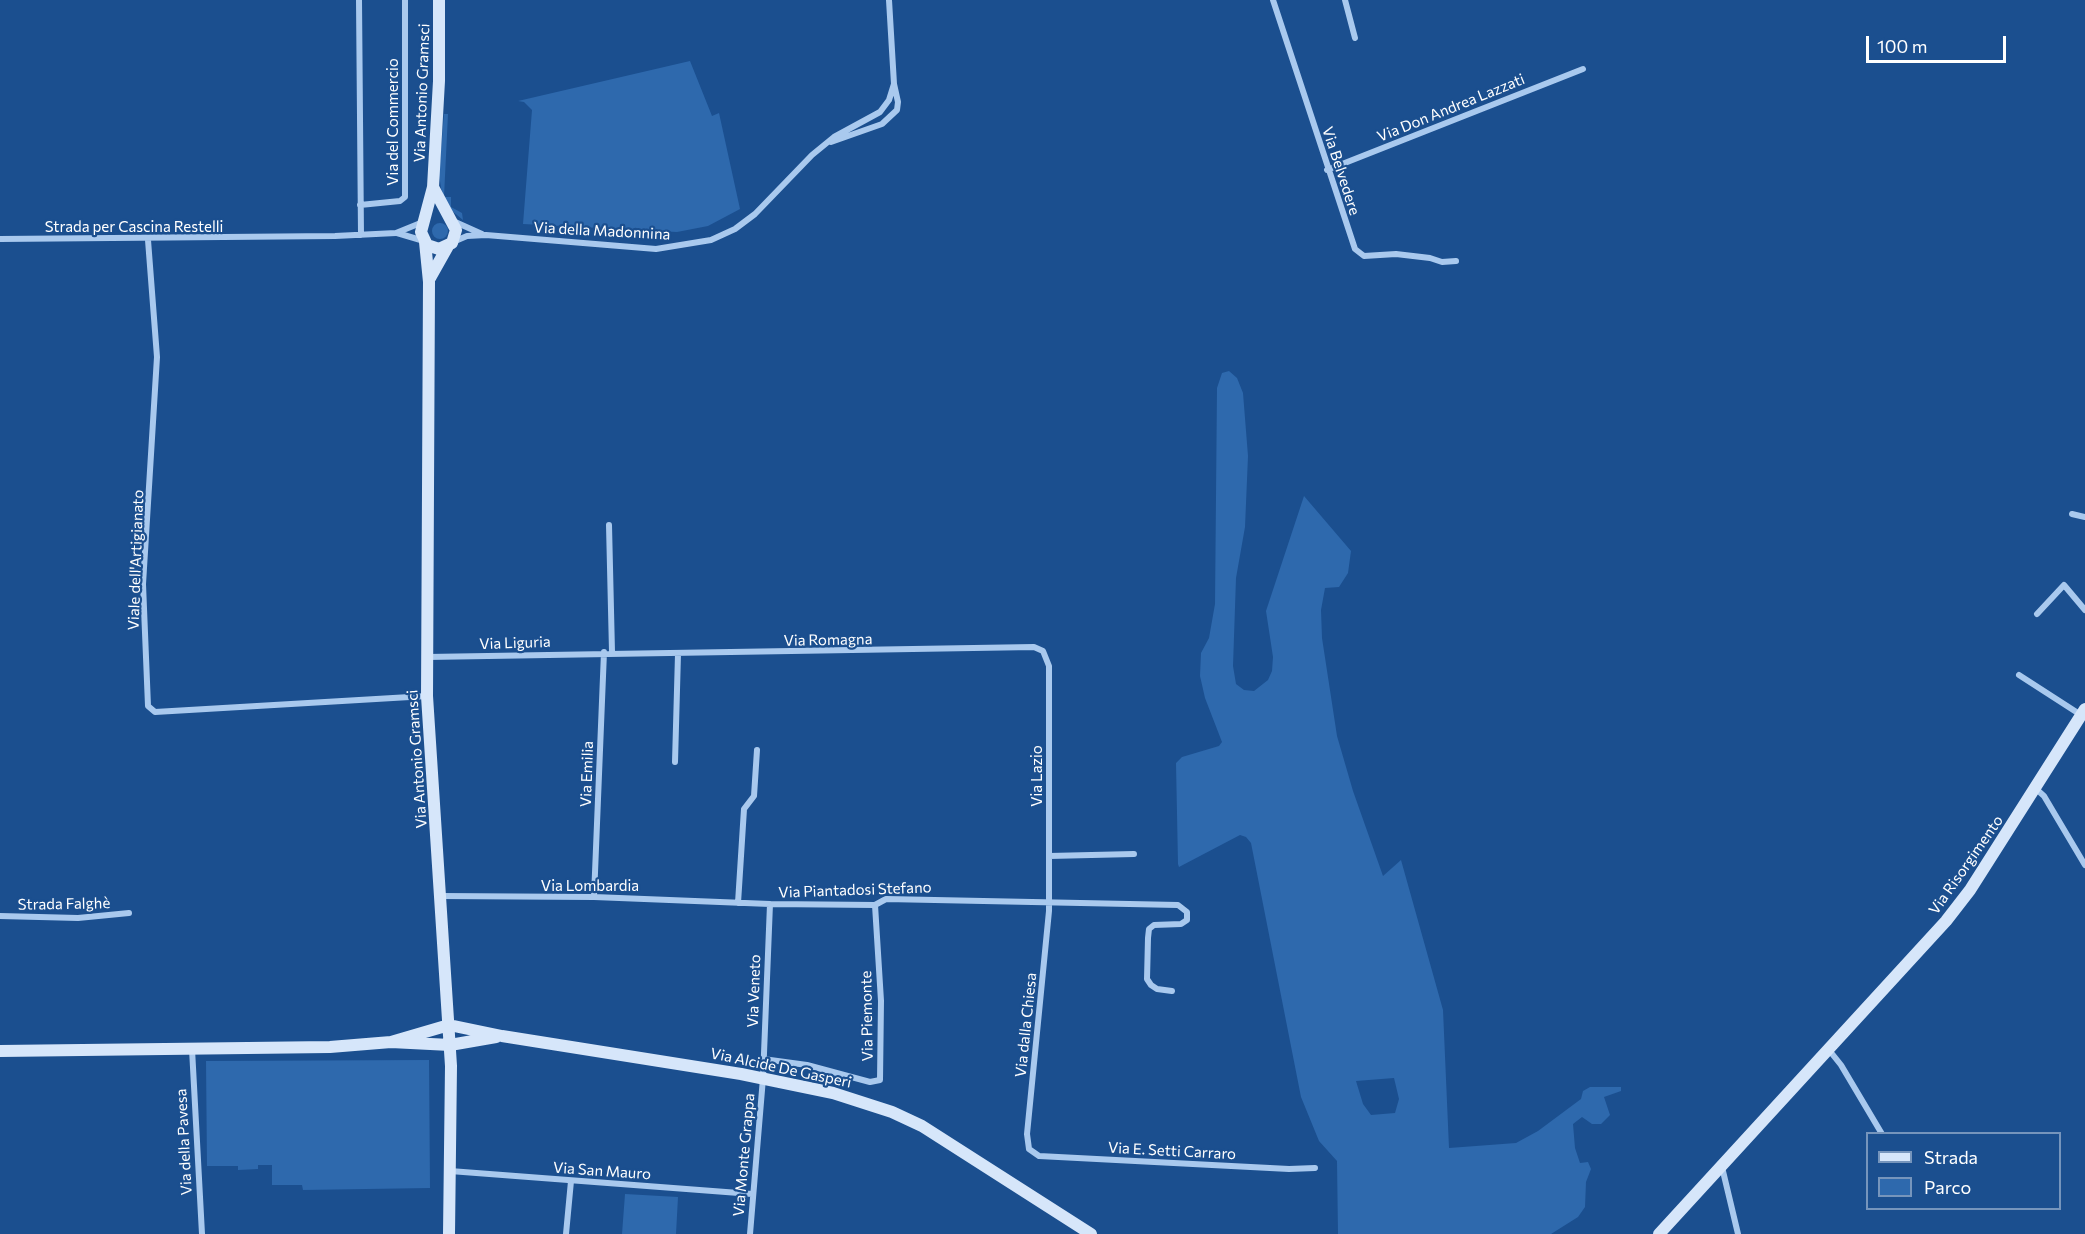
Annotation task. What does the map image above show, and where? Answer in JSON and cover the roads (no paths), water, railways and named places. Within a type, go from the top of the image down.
[{"type":"main road","name":"Via Antonio Gramsci","points":[[425,222],[433,187],[439,81],[439,0]]},
{"type":"main road","points":[[433,187],[456,230],[450,244],[436,249],[425,242],[421,232],[425,222],[438,215],[450,219]]},
{"type":"main road","name":"Via Antonio Gramsci","points":[[425,242],[429,282],[427,657],[450,1045],[449,1234]]},
{"type":"main road","name":"Via Antonio Gramsci","points":[[429,282],[450,244]]},
{"type":"main road","name":"Via Risorgimento","points":[[1659,1234],[1958,907],[2083,712]]},
{"type":"main road","points":[[0,1051],[330,1047],[391,1042],[449,1025]]},
{"type":"main road","name":"Via Alcide De Gasperi","points":[[449,1025],[501,1036],[763,1078],[859,1100],[922,1126],[1091,1234]]},
{"type":"main road","name":"Via Alcide De Gasperi","points":[[391,1042],[450,1045],[501,1036]]},
{"type":"street","points":[[358,0],[361,235],[396,233],[425,242]]},
{"type":"street","name":"Via del Commercio","points":[[360,205],[400,201],[405,197],[405,0]]},
{"type":"street","name":"Via della Madonnina","points":[[825,145],[891,118],[898,102],[894,84],[889,0]]},
{"type":"street","name":"Via Belvedere","points":[[1274,0],[1327,171],[1354,249],[1364,256],[1396,254],[1430,258],[1442,262],[1456,261]]},
{"type":"street","points":[[1345,0],[1356,38]]},
{"type":"street","name":"Via Don Andrea Lazzati","points":[[1327,171],[1583,69]]},
{"type":"street","name":"Via della Madonnina","points":[[450,244],[467,236],[486,235],[656,249],[703,243],[735,229],[755,214],[805,161],[846,130],[880,112],[889,100],[894,84]]},
{"type":"street","name":"Via della Madonnina","points":[[450,219],[486,235]]},
{"type":"street","points":[[396,233],[425,222]]},
{"type":"street","name":"Strada per Cascina Restelli","points":[[0,239],[148,240],[361,235]]},
{"type":"street","name":"Viale dell'Artigianato","points":[[148,240],[157,367],[143,584],[148,706],[155,712],[428,696]]},
{"type":"street","points":[[2072,514],[2085,517]]},
{"type":"street","points":[[609,525],[612,652]]},
{"type":"street","points":[[2037,614],[2064,585],[2085,610]]},
{"type":"street","name":"Via Romagna","points":[[604,652],[678,654],[1025,647],[1043,651]]},
{"type":"street","name":"Via Lazio","points":[[1043,651],[1048,666],[1049,903]]},
{"type":"street","name":"Via Liguria","points":[[427,657],[604,652]]},
{"type":"street","name":"Via Emilia","points":[[594,897],[604,652]]},
{"type":"street","points":[[675,762],[678,654]]},
{"type":"street","points":[[2019,675],[2083,712]]},
{"type":"street","points":[[738,903],[744,809],[754,796],[757,750]]},
{"type":"street","points":[[2035,788],[2044,796],[2085,865]]},
{"type":"street","points":[[1049,856],[1134,854]]},
{"type":"street","name":"Via Lombardia","points":[[441,896],[594,897],[770,904]]},
{"type":"street","name":"Via Piantadosi Stefano","points":[[770,904],[875,905],[886,899],[1184,907],[1186,920],[1181,924],[1159,923],[1149,929],[1147,979],[1157,989],[1172,992]]},
{"type":"street","name":"Via dalla Chiesa","points":[[1029,1149],[1027,1134],[1049,903]]},
{"type":"street","name":"Via Veneto","points":[[763,1078],[770,904]]},
{"type":"street","name":"Via Piemonte","points":[[763,1059],[807,1065],[870,1082],[880,1080],[881,1001],[875,905]]},
{"type":"street","name":"Strada Falghè","points":[[0,916],[78,918],[129,914]]},
{"type":"street","name":"Via della Pavesa","points":[[192,1048],[202,1234]]},
{"type":"street","points":[[1829,1050],[1841,1065],[1881,1132]]},
{"type":"street","name":"Via Monte Grappa","points":[[750,1234],[763,1078]]},
{"type":"street","name":"Via E. Setti Carraro","points":[[1029,1149],[1039,1156],[1289,1169],[1315,1168]]},
{"type":"street","points":[[1722,1166],[1738,1234]]},
{"type":"street","name":"Via San Mauro","points":[[450,1172],[752,1194]]},
{"type":"street","points":[[566,1234],[571,1181]]}]
